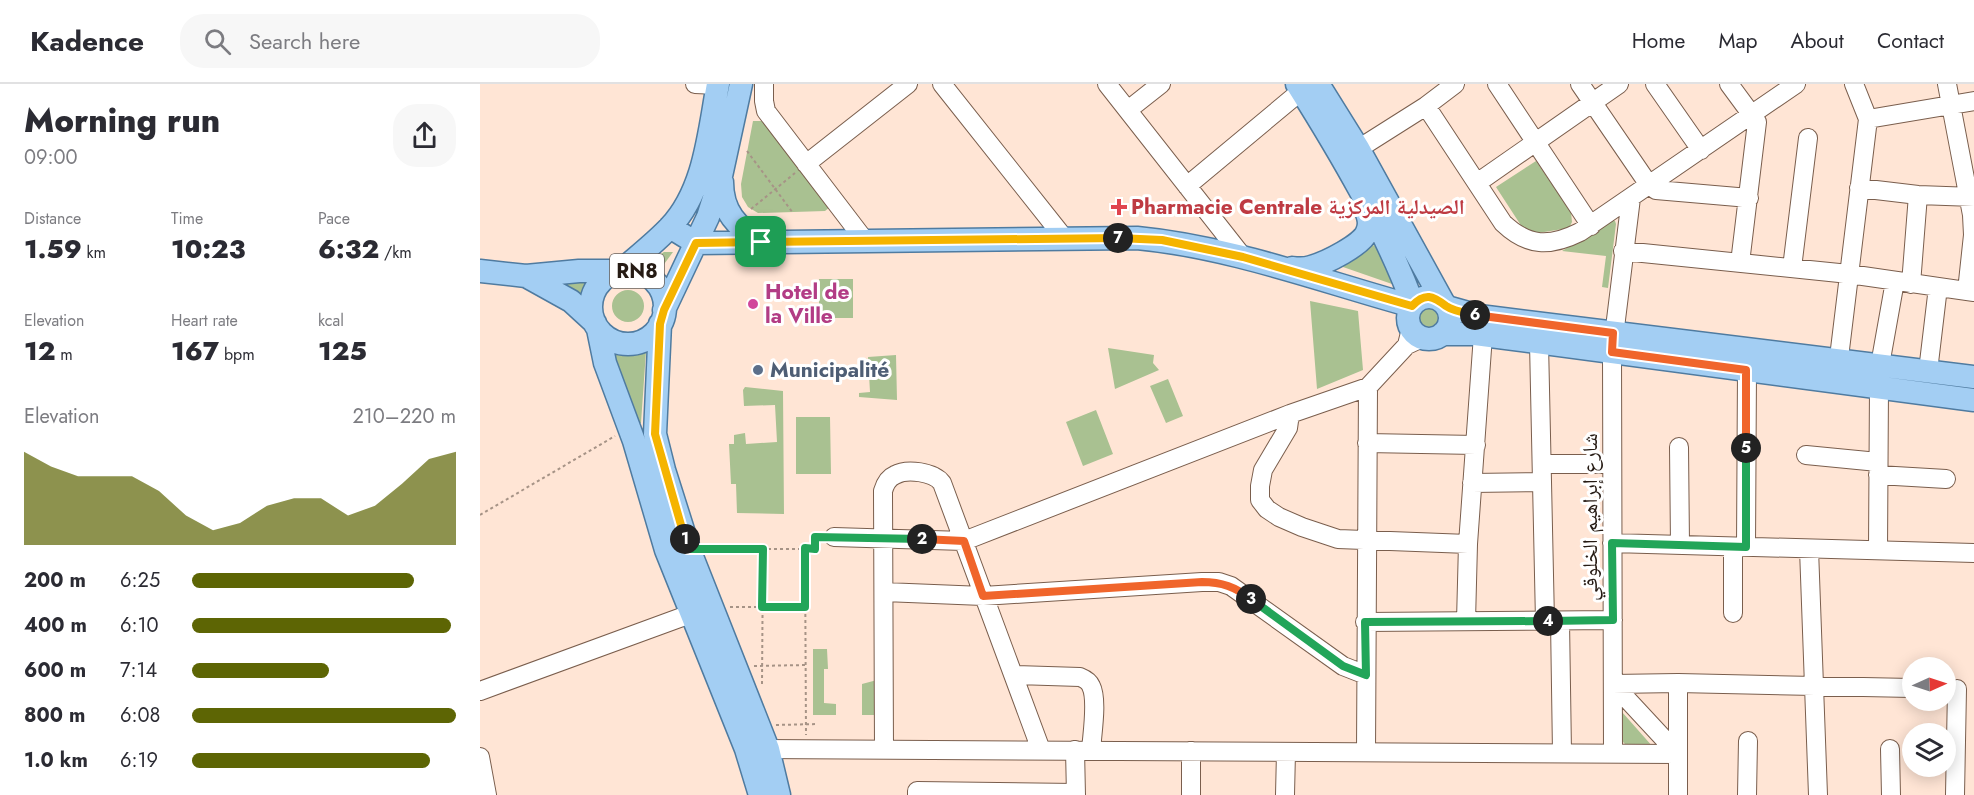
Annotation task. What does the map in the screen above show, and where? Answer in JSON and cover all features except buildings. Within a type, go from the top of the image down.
[{"type":"main road","points":[[619,271],[670,227],[688,200],[700,173],[718,84]]},
{"type":"main road","points":[[662,317],[708,217],[722,176],[741,84]]},
{"type":"main road","points":[[1305,86],[1350,153],[1449,313],[1448,324],[1417,325]]},
{"type":"main road","points":[[1283,268],[1309,268],[1362,240],[1369,227],[1369,219],[1357,187],[1350,153]]},
{"type":"main road","points":[[722,176],[723,202],[728,213],[738,226],[761,242]]},
{"type":"main road","points":[[1357,187],[1402,276],[1417,325]]},
{"type":"main road","points":[[670,227],[696,243],[1154,239],[1243,257],[1362,292],[1417,325],[1539,343],[1612,342],[1880,376],[1974,400]]},
{"type":"main road","name":"RN8","points":[[480,271],[526,276],[579,271],[633,270],[644,273],[660,288],[664,299],[662,317],[639,434],[666,550],[710,609]]},
{"type":"main road","name":"RN8","points":[[619,271],[606,277],[597,286],[591,304],[605,363],[639,434],[688,549],[757,748],[779,795]]},
{"type":"main road","name":"RN8","points":[[526,276],[571,301],[607,337],[618,342],[631,344],[643,340],[653,333],[662,317]]},
{"type":"main road","points":[[1417,325],[1424,297],[1431,297],[1445,305],[1479,316],[1746,370],[1838,371]]},
{"type":"main road","points":[[1880,376],[1928,371],[1974,377]]},
{"type":"main road","name":"RN8","points":[[757,748],[760,795]]},
{"type":"street","points":[[695,84],[718,84]]},
{"type":"street","points":[[764,84],[766,111],[866,242]]},
{"type":"street","points":[[806,164],[908,84]]},
{"type":"street","points":[[942,84],[1065,239]]},
{"type":"street","points":[[1107,84],[1243,257]]},
{"type":"street","points":[[1128,110],[1161,84]]},
{"type":"street","points":[[1350,153],[1455,84]]},
{"type":"street","points":[[1497,84],[1591,226]]},
{"type":"street","points":[[1580,84],[1649,185],[1656,190],[1749,198]]},
{"type":"street","points":[[1477,183],[1619,84]]},
{"type":"street","points":[[1655,84],[1701,150]]},
{"type":"street","points":[[1729,84],[1756,122],[1740,263]]},
{"type":"street","points":[[1838,371],[1868,119],[1854,84]]},
{"type":"street","points":[[1623,251],[1849,274],[1971,292],[1973,235],[1971,197],[1947,84]]},
{"type":"street","points":[[1187,186],[1305,86]]},
{"type":"street","points":[[1426,105],[1503,223],[1516,235],[1525,239],[1549,242],[1565,239],[1591,226],[1790,86]]},
{"type":"street","points":[[1868,119],[1974,101]]},
{"type":"street","points":[[735,113],[765,106]]},
{"type":"street","points":[[1792,268],[1808,138]]},
{"type":"street","points":[[1859,188],[1918,195],[1971,197]]},
{"type":"street","points":[[1878,550],[1880,376],[1903,282],[1918,195]]},
{"type":"street","name":"شارع إبراهيم الخلوقي","points":[[1613,753],[1612,342],[1631,198]]},
{"type":"street","points":[[1928,371],[1938,287]]},
{"type":"street","points":[[834,537],[964,541],[1290,414],[1368,387],[1417,325]]},
{"type":"street","points":[[1466,621],[1468,543],[1483,335]]},
{"type":"street","points":[[1539,343],[1542,473],[1562,753]]},
{"type":"street","points":[[1733,614],[1740,547],[1746,370]]},
{"type":"street","points":[[1366,752],[1368,387]]},
{"type":"street","points":[[1290,414],[1288,428],[1263,470],[1260,500],[1267,509],[1279,517],[1323,536],[1338,539],[1468,543]]},
{"type":"street","points":[[1366,443],[1476,445]]},
{"type":"street","points":[[1679,447],[1680,545]]},
{"type":"street","points":[[1806,455],[1946,479]]},
{"type":"street","points":[[1472,483],[1612,464]]},
{"type":"street","points":[[884,749],[883,491],[890,478],[903,472],[928,474],[939,479],[1041,750]]},
{"type":"street","points":[[1612,543],[1974,553]]},
{"type":"street","points":[[1809,549],[1818,795]]},
{"type":"street","points":[[884,592],[983,596],[1219,582],[1241,591],[1343,666],[1366,675]]},
{"type":"street","points":[[480,691],[710,609]]},
{"type":"street","points":[[1365,622],[1613,620]]},
{"type":"street","points":[[917,795],[917,791],[1076,794],[1094,698],[1092,687],[1088,681],[1080,677],[1014,675]]},
{"type":"street","points":[[1678,682],[1678,795]]},
{"type":"street","points":[[1613,684],[1678,682],[1902,688]]},
{"type":"street","points":[[1613,684],[1678,754]]},
{"type":"street","points":[[1955,795],[1959,690]]},
{"type":"street","points":[[1747,795],[1748,741]]},
{"type":"street","points":[[757,748],[1678,754]]},
{"type":"street","points":[[1890,749],[1891,795]]},
{"type":"street","points":[[1191,751],[1191,795]]},
{"type":"street","points":[[1285,795],[1286,752]]},
{"type":"street","points":[[480,757],[488,795]]},
{"type":"path","points":[[747,151],[793,213]]},
{"type":"path","points":[[751,209],[806,164]]},
{"type":"path","points":[[480,515],[639,434]]},
{"type":"path","points":[[688,549],[815,549],[815,537],[834,537]]},
{"type":"path","points":[[805,548],[806,749]]},
{"type":"path","points":[[762,687],[763,549]]},
{"type":"path","points":[[710,609],[805,607]]},
{"type":"path","points":[[750,666],[806,665]]},
{"type":"path","points":[[772,724],[818,724]]},
{"type":"green space","points":[[753,121],[762,121],[830,207],[825,211],[758,213],[748,207],[742,197],[741,184]]},
{"type":"green space","points":[[1536,161],[1571,212],[1572,222],[1569,228],[1538,233],[1529,232],[1522,227],[1496,187]]},
{"type":"green space","points":[[1612,220],[1616,224],[1608,288],[1602,287],[1606,256],[1562,251]]},
{"type":"green space","points":[[1372,245],[1377,246],[1395,281],[1392,284],[1343,267],[1342,263]]},
{"type":"green space","points":[[664,252],[673,252],[659,271],[645,264]]},
{"type":"green space","points":[[819,279],[853,279],[853,318],[819,318]]},
{"type":"green space","points":[[589,281],[581,299],[565,283]]},
{"type":"green space","points":[[628,290],[639,295],[644,306],[639,317],[628,322],[617,317],[612,306],[617,295]]},
{"type":"green space","points":[[1310,301],[1358,311],[1363,370],[1317,389]]},
{"type":"green space","points":[[1428,308],[1435,311],[1438,318],[1435,325],[1428,328],[1421,325],[1418,318],[1421,311]]},
{"type":"green space","points":[[1108,348],[1154,355],[1153,363],[1159,370],[1115,389]]},
{"type":"green space","points":[[646,351],[641,423],[639,423],[614,353],[630,354]]},
{"type":"green space","points":[[896,355],[897,400],[859,397],[859,393],[870,392],[868,357]]},
{"type":"green space","points":[[1168,379],[1183,416],[1166,423],[1150,386]]},
{"type":"green space","points":[[745,387],[783,391],[784,514],[737,513],[736,484],[731,484],[729,444],[734,444],[734,435],[745,433],[746,444],[777,442],[775,405],[744,406],[743,390]]},
{"type":"green space","points":[[1096,410],[1113,454],[1083,466],[1066,422]]},
{"type":"green space","points":[[796,417],[830,417],[831,474],[796,474]]},
{"type":"green space","points":[[813,649],[827,649],[828,669],[824,669],[824,703],[836,704],[836,715],[813,715]]},
{"type":"green space","points":[[877,680],[877,715],[862,715],[862,684]]},
{"type":"green space","points":[[1622,712],[1653,747],[1629,748],[1621,740]]},
{"type":"place","name":"Pharmacie Centrale الصيدلية المركزية","points":[[1119,207]]},
{"type":"place","name":"Hotel de la Ville","points":[[753,304]]},
{"type":"place","name":"Municipalité","points":[[758,370]]},
{"type":"route","points":[[1137,238],[1162,240],[1243,257],[1412,306],[1424,297],[1431,297],[1438,299],[1447,307],[1479,316],[1613,333],[1612,352],[1746,370],[1746,547],[1612,543],[1613,620],[1365,622],[1366,675],[1343,666],[1241,591],[1219,582],[983,596],[964,541],[815,537],[815,549],[805,548],[805,607],[762,607],[763,549],[688,549],[655,434],[660,324],[664,310],[696,243],[761,242],[1137,238]]}]
